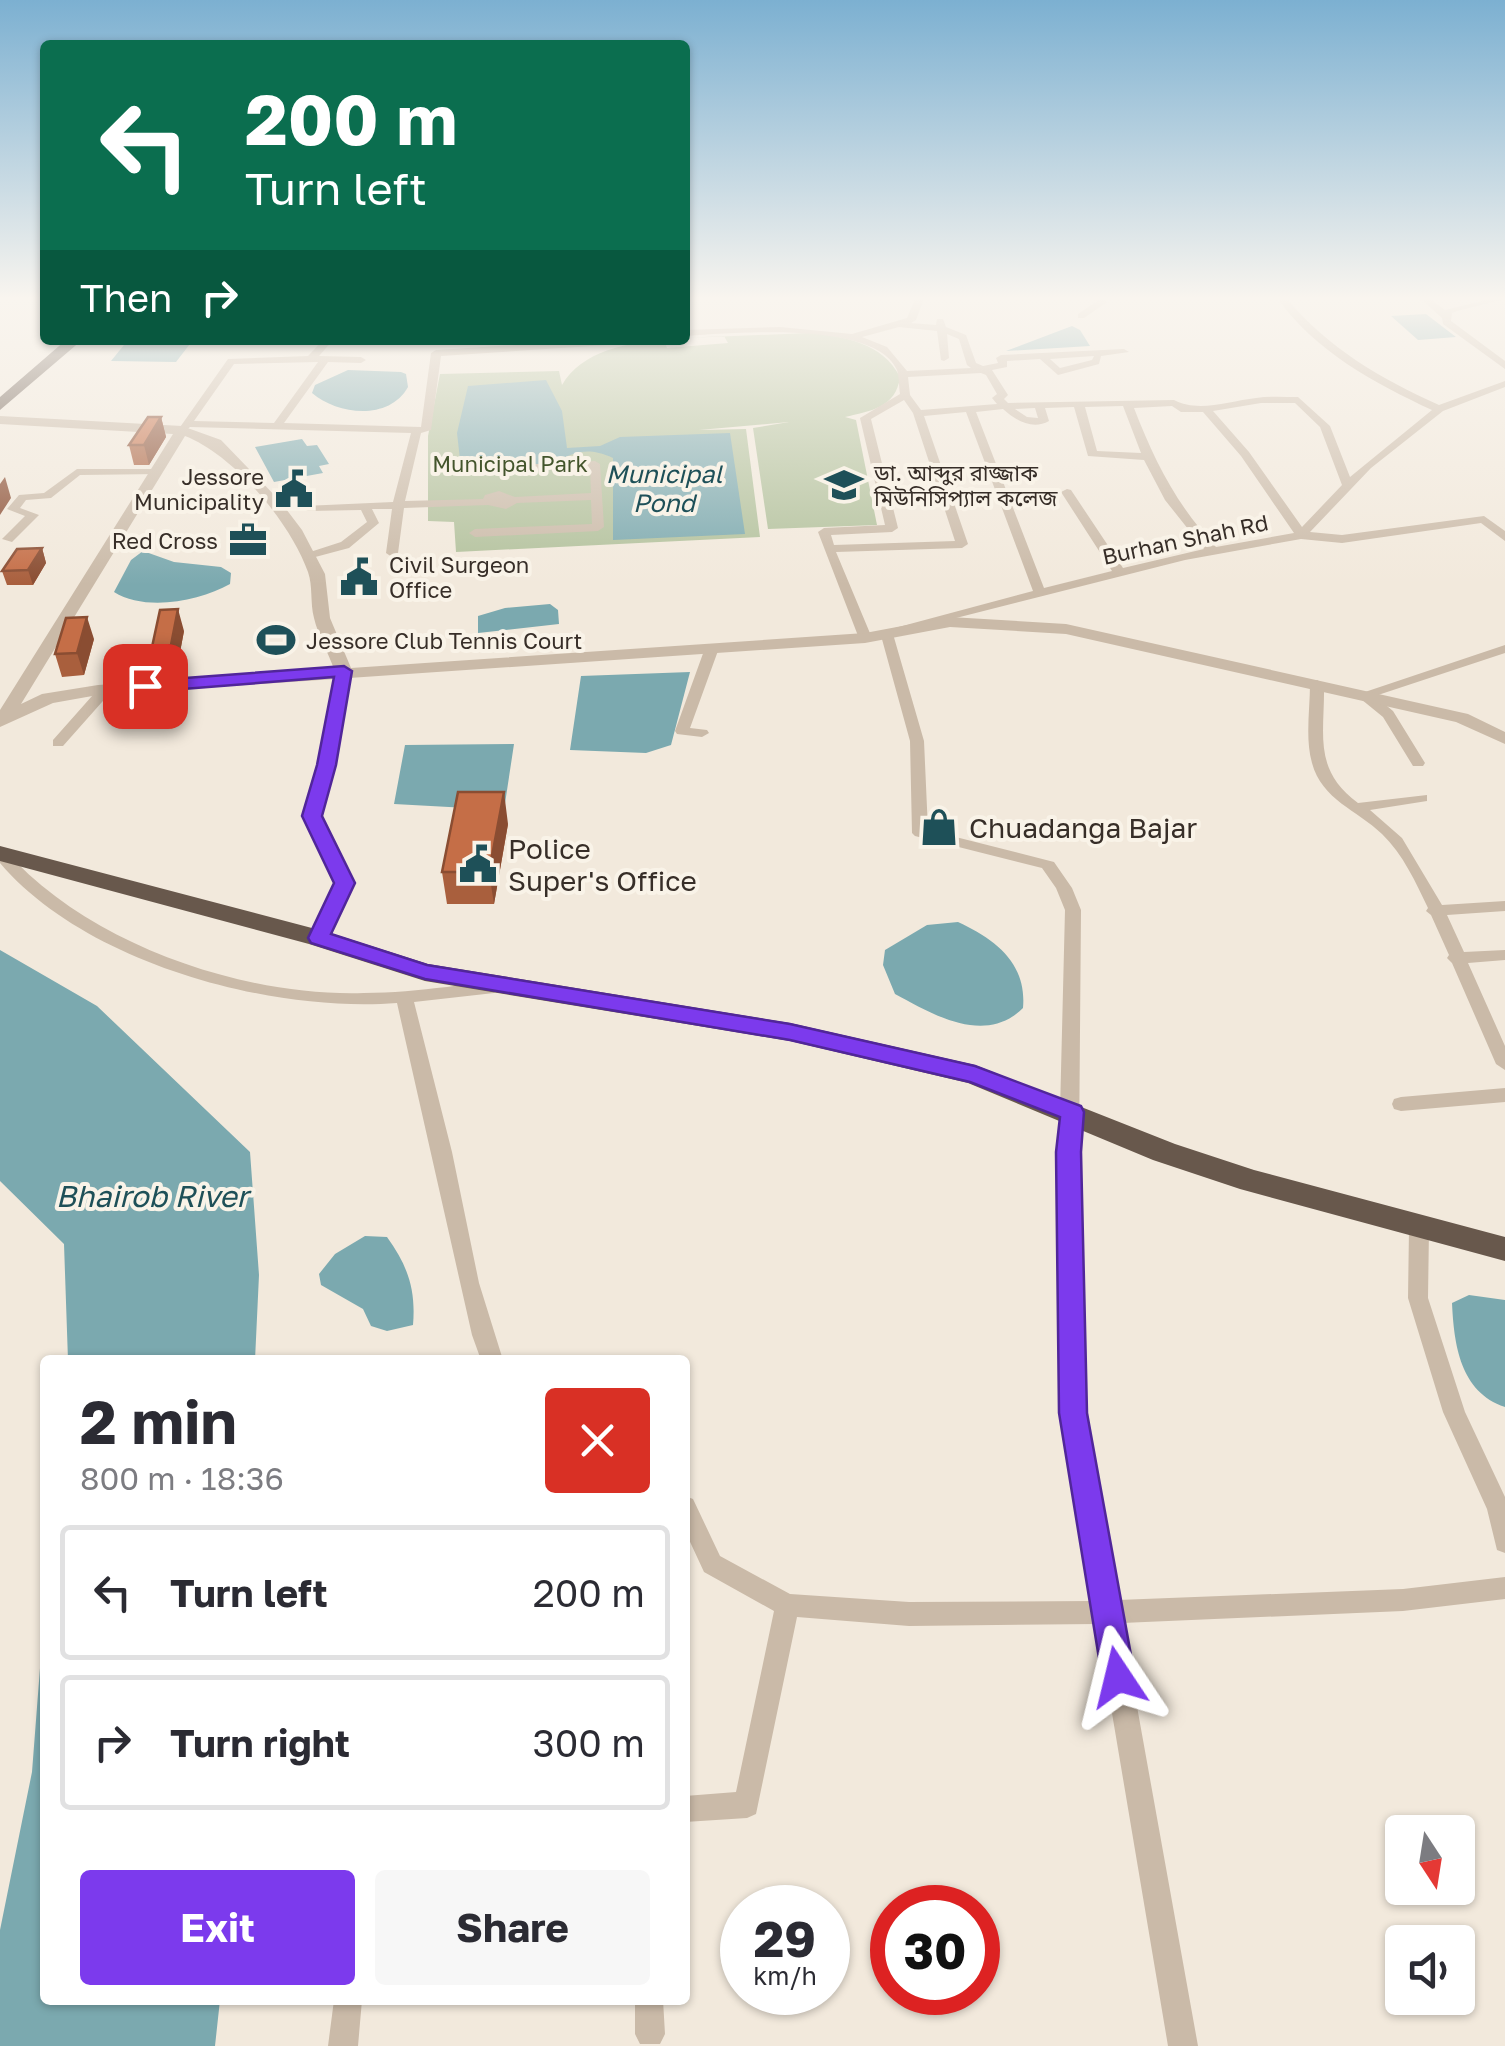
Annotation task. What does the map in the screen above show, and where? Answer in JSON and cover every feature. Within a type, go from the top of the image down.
[{"type":"highway","points":[[0,408],[4,413],[0,419]]},
{"type":"highway","points":[[0,852],[318,938],[425,972],[790,1032],[975,1075],[1164,1152],[1505,1250]]},
{"type":"street","points":[[2,720],[207,394]]},
{"type":"street","points":[[276,427],[299,394]]},
{"type":"street","points":[[0,419],[184,427],[426,430],[431,394]]},
{"type":"street","points":[[1003,394],[998,398],[1020,420],[1044,421],[1040,405]]},
{"type":"street","points":[[1414,394],[1440,409]]},
{"type":"street","name":"Burhan Shah Rd","points":[[886,632],[1212,551],[1301,536],[1367,466],[1440,409],[1478,394]]},
{"type":"street","points":[[829,549],[962,544],[918,413],[906,395],[864,418],[892,528],[824,532],[829,549],[865,638]]},
{"type":"street","points":[[918,413],[1006,406],[1174,403],[1181,409],[1206,409],[1261,400],[1298,400],[1325,426],[1348,486]]},
{"type":"street","points":[[1079,405],[1085,454],[1148,457]]},
{"type":"street","points":[[1127,405],[1162,492],[1186,525],[1212,551]]},
{"type":"street","points":[[1206,409],[1244,454],[1301,536],[1342,539],[1505,516]]},
{"type":"street","points":[[970,410],[1040,594]]},
{"type":"street","points":[[216,442],[251,426]]},
{"type":"street","points":[[184,427],[216,442],[275,504],[317,574],[322,618],[344,671],[312,816],[344,883],[318,938]]},
{"type":"street","points":[[392,553],[416,430]]},
{"type":"street","points":[[462,471],[595,464],[598,527],[474,533]]},
{"type":"street","points":[[0,494],[47,496],[76,472],[156,472]]},
{"type":"street","points":[[1067,492],[1120,573]]},
{"type":"street","points":[[308,508],[488,502],[489,496],[499,494],[514,500],[597,496]]},
{"type":"street","points":[[8,539],[33,514],[13,508],[23,497]]},
{"type":"street","points":[[308,556],[345,545],[373,524],[366,508]]},
{"type":"street","points":[[1484,518],[1505,536]]},
{"type":"street","points":[[2,720],[48,698],[105,690],[865,638],[950,622],[1066,629],[1462,718],[1505,739]]},
{"type":"street","points":[[886,632],[916,741],[920,833],[1048,865],[1073,910],[1069,1152],[1073,1413],[1183,2046]]},
{"type":"street","points":[[702,733],[682,731],[712,648]]},
{"type":"street","points":[[1365,696],[1505,649]]},
{"type":"street","points":[[1317,684],[1318,762],[1332,793],[1396,840],[1434,911],[1505,1064]]},
{"type":"street","points":[[58,744],[105,690]]},
{"type":"street","points":[[1365,696],[1388,714],[1418,762]]},
{"type":"street","points":[[1354,808],[1422,798]]},
{"type":"street","points":[[0,852],[29,886],[129,947],[289,996],[404,996],[506,986]]},
{"type":"street","points":[[1434,911],[1505,906]]},
{"type":"street","points":[[1455,958],[1505,955]]},
{"type":"street","points":[[404,996],[411,1044],[442,1150],[462,1256],[491,1355]]},
{"type":"street","points":[[1401,1104],[1505,1095]]},
{"type":"street","points":[[1419,1228],[1418,1298],[1454,1412],[1499,1510],[1505,1542]]},
{"type":"street","points":[[690,1517],[712,1564],[788,1605],[910,1614],[1107,1612],[1403,1600],[1505,1588]]},
{"type":"street","points":[[690,1810],[747,1805],[788,1605]]},
{"type":"street","points":[[343,2046],[347,2005]]},
{"type":"street","points":[[649,2005],[650,2034]]},
{"type":"green space","name":"Municipal Park","points":[[436,394],[893,394],[880,406],[845,417],[856,420],[877,525],[768,529],[753,428],[789,422],[699,430],[746,429],[760,537],[456,552],[454,522],[428,521],[428,436]]},
{"type":"water","points":[[314,394],[402,394],[389,405],[363,411]]},
{"type":"water","name":"Municipal Pond","points":[[466,394],[553,394],[562,411],[567,448],[600,446],[620,437],[730,433],[745,534],[613,540],[613,458],[580,452],[536,466],[461,468],[457,433]]},
{"type":"water","points":[[302,439],[307,446],[317,445],[329,464],[319,466],[323,473],[274,482],[255,447]]},
{"type":"water","points":[[143,551],[174,562],[221,567],[231,573],[230,584],[173,602],[141,602],[114,592],[131,560]]},
{"type":"water","points":[[550,604],[558,610],[559,624],[478,633],[478,616],[505,608]]},
{"type":"water","points":[[690,672],[671,745],[646,753],[570,750],[581,676]]},
{"type":"water","points":[[514,744],[504,810],[394,804],[405,745]]},
{"type":"water","points":[[958,922],[996,945],[1014,965],[1023,992],[1023,1008],[1008,1019],[992,1025],[959,1023],[895,994],[883,965],[885,950],[927,925]]},
{"type":"water","name":"Bhairob River","points":[[0,950],[97,1006],[250,1152],[259,1275],[255,1355],[68,1355],[64,1244],[0,1181]]},
{"type":"water","points":[[365,1236],[387,1237],[400,1258],[412,1289],[413,1325],[387,1331],[371,1326],[363,1309],[321,1285],[319,1274],[335,1254]]},
{"type":"water","points":[[1469,1295],[1505,1300],[1505,1407],[1478,1390],[1462,1365],[1452,1303]]},
{"type":"water","points":[[40,1668],[40,2005],[219,2005],[215,2046],[0,2046],[0,1930],[32,1772]]},
{"type":"building","points":[[148,417],[161,417],[144,445],[129,445]]},
{"type":"building","points":[[42,548],[28,570],[2,571],[17,549]]},
{"type":"building","points":[[178,609],[171,645],[152,647],[160,610]]},
{"type":"building","points":[[87,617],[77,653],[55,654],[66,618]]},
{"type":"building","points":[[458,792],[504,792],[489,872],[442,872]]},
{"type":"place","name":"ডা. আব্দুর রাজ্জাক মিউনিসিপ্যাল কলেজ","points":[[844,485]]},
{"type":"place","name":"Jessore Municipality","points":[[294,489]]},
{"type":"place","name":"Red Cross","points":[[248,540]]},
{"type":"place","name":"Civil Surgeon Office","points":[[359,577]]},
{"type":"place","name":"Jessore Club Tennis Court","points":[[276,640]]},
{"type":"place","name":"Chuadanga Bajar","points":[[939,827]]},
{"type":"place","name":"Police Super's Office","points":[[478,864]]},
{"type":"route","points":[[145,686],[344,671],[312,816],[344,883],[318,938],[425,972],[790,1032],[975,1075],[1072,1112],[1069,1152],[1073,1413],[1118,1677]]}]
